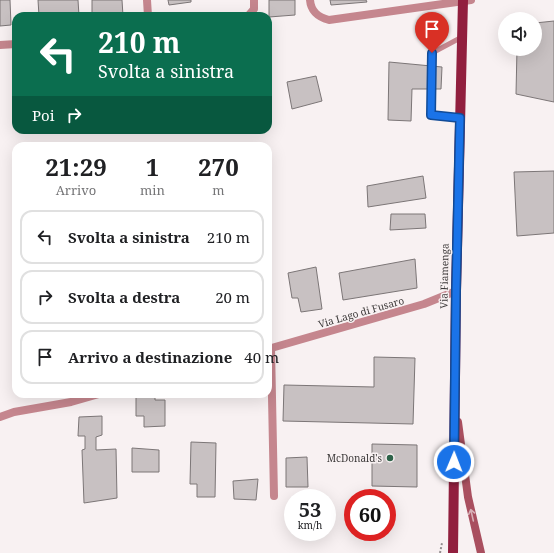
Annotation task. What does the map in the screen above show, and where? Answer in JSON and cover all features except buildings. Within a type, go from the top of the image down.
[{"type":"main road","name":"Via Fiamenga","points":[[453,553],[456,291],[463,0]]},
{"type":"main road","points":[[455,400],[468,497],[481,553]]},
{"type":"street","points":[[147,0],[148,12]]},
{"type":"street","points":[[251,12],[254,9],[254,0]]},
{"type":"street","points":[[310,0],[312,10],[320,18],[329,20],[471,0]]},
{"type":"street","points":[[0,45],[12,44]]},
{"type":"street","name":"Via Lago di Fusaro","points":[[272,347],[424,304],[456,291]]},
{"type":"street","points":[[0,417],[14,412],[86,398]]},
{"type":"street","name":"Via Lago di Fusaro","points":[[271,398],[274,496]]},
{"type":"lane","points":[[460,118],[431,115],[432,53],[462,37]]},
{"type":"place","name":"McDonald's","points":[[390,458]]},
{"type":"route","points":[[432,53],[431,115],[460,118],[454,462]]}]
